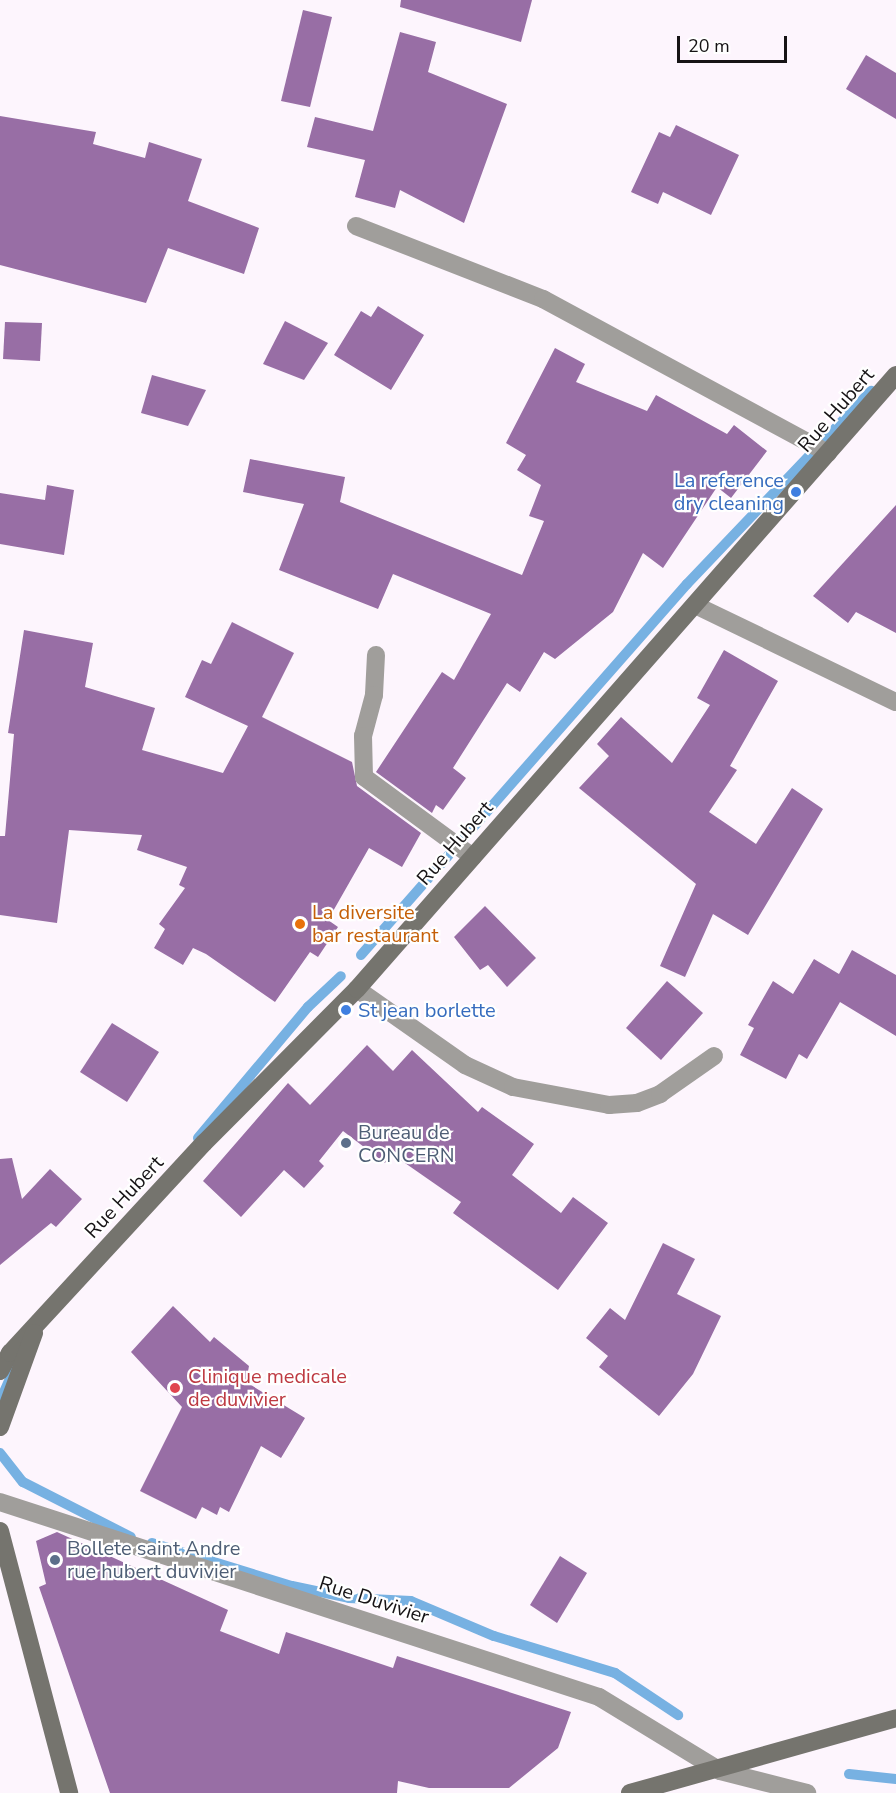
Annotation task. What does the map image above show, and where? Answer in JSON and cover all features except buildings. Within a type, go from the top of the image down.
[{"type":"street","points":[[356,226],[543,299],[828,453]]},
{"type":"street","name":"Rue Hubert","points":[[0,1371],[5,1353],[37,1324],[357,988],[896,375]]},
{"type":"street","points":[[695,605],[896,702]]},
{"type":"street","points":[[376,654],[374,694],[363,736],[364,777],[473,857]]},
{"type":"street","points":[[357,988],[465,1065],[513,1087],[609,1105],[637,1103],[660,1094],[714,1056]]},
{"type":"street","points":[[0,1427],[37,1324]]},
{"type":"street","name":"Rue Duvivier","points":[[0,1502],[599,1697],[720,1771],[807,1793]]},
{"type":"street","points":[[0,1531],[69,1793]]},
{"type":"street","points":[[630,1793],[720,1771],[896,1718]]},
{"type":"waterway","points":[[361,955],[687,584],[871,391]]},
{"type":"waterway","points":[[198,1138],[308,1007],[341,976]]},
{"type":"waterway","points":[[0,1401],[15,1368]]},
{"type":"waterway","points":[[0,1453],[23,1482],[131,1537]]},
{"type":"waterway","points":[[152,1543],[292,1586],[349,1598],[411,1601],[494,1636],[615,1673],[678,1715]]},
{"type":"waterway","points":[[849,1774],[896,1779]]},
{"type":"place","name":"La reference dry cleaning","points":[[796,492]]},
{"type":"place","name":"La diversite bar restaurant","points":[[300,924]]},
{"type":"place","name":"St jean borlette","points":[[346,1010]]},
{"type":"place","name":"Bureau de CONCERN","points":[[346,1143]]},
{"type":"place","name":"Clinique medicale de duvivier","points":[[175,1388]]},
{"type":"place","name":"Bollete saint Andre rue hubert duvivier","points":[[55,1560]]}]
